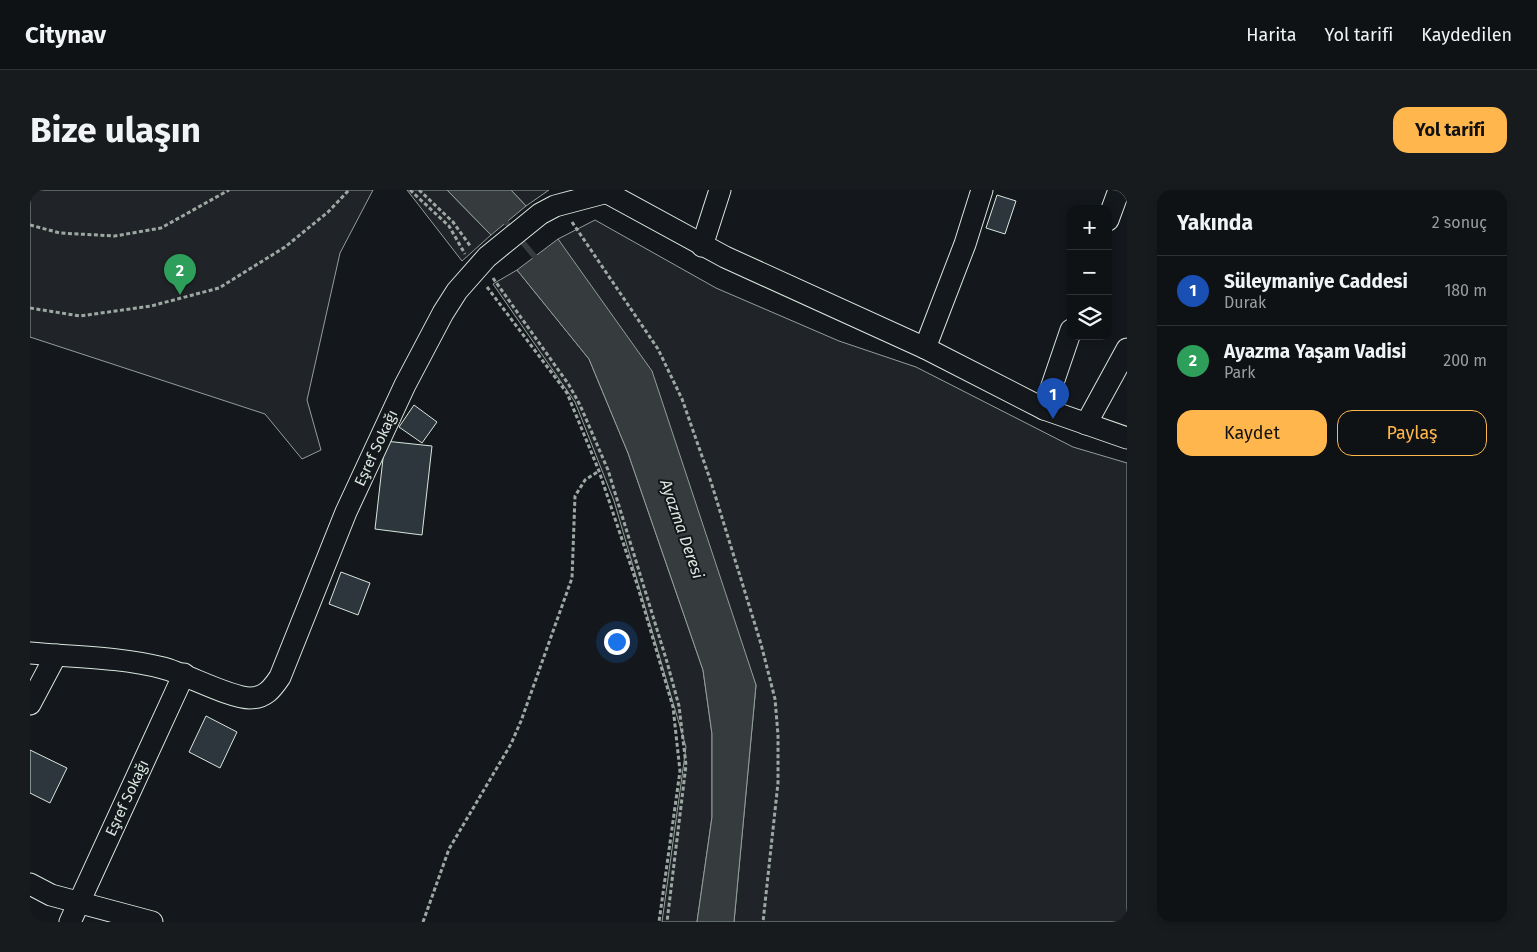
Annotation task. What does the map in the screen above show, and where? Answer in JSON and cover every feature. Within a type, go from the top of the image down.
[{"type":"street","points":[[702,246],[720,190]]},
{"type":"street","points":[[925,348],[965,244],[982,190]]},
{"type":"street","points":[[1112,208],[1118,190]]},
{"type":"street","name":"Eşref Sokağı","points":[[30,653],[138,662],[184,674],[247,698],[264,695],[272,689],[280,678],[339,529],[405,385],[443,313],[481,262],[548,210],[603,191]]},
{"type":"street","points":[[603,191],[702,246],[925,348],[1044,409],[1127,438]]},
{"type":"street","points":[[1044,409],[1068,340]]},
{"type":"street","points":[[1086,424],[1127,349]]},
{"type":"street","points":[[30,704],[56,655]]},
{"type":"street","name":"Eşref Sokağı","points":[[74,912],[184,674]]},
{"type":"street","points":[[30,884],[51,895],[74,912],[152,922]]},
{"type":"path","points":[[30,225],[60,233],[124,235],[161,228],[230,190]]},
{"type":"path","points":[[30,308],[80,316],[151,306],[219,288],[285,247],[328,212],[349,190]]},
{"type":"path","points":[[410,190],[449,226],[481,262],[567,393],[599,471],[637,584],[673,707],[680,771],[659,922]]},
{"type":"path","points":[[420,190],[453,222],[569,385],[608,470],[679,706],[686,765],[667,922]]},
{"type":"path","points":[[548,210],[572,222],[658,349],[682,399],[711,482],[761,644],[774,699],[778,735],[778,784],[763,922]]},
{"type":"path","points":[[423,922],[450,849],[511,744],[521,722],[572,578],[575,496],[585,480],[599,471]]},
{"type":"shaded area","points":[[30,190],[373,190],[340,253],[307,400],[321,450],[302,459],[265,414],[30,337]]},
{"type":"shaded area","points":[[407,190],[447,190],[491,235],[462,261]]},
{"type":"shaded area","points":[[511,190],[549,190],[526,206]]},
{"type":"shaded area","points":[[595,220],[716,288],[839,341],[916,367],[1073,447],[1127,463],[1127,922],[734,922],[756,685],[558,239]]},
{"type":"shaded area","points":[[517,270],[589,359],[628,453],[703,670],[712,734],[712,817],[697,922],[662,922],[686,747],[614,501],[575,402],[493,284]]},
{"type":"water","points":[[447,190],[511,190],[526,206],[491,235]]},
{"type":"water","points":[[558,239],[652,371],[756,685],[734,922],[697,922],[712,817],[712,734],[703,670],[628,453],[589,359],[517,270]]},
{"type":"building","points":[[997,195],[1016,201],[1005,234],[986,228]]},
{"type":"building","points":[[414,405],[437,422],[422,443],[399,427]]},
{"type":"building","points":[[385,441],[432,446],[422,535],[375,529]]},
{"type":"building","points":[[341,572],[370,583],[358,615],[329,604]]},
{"type":"building","points":[[206,716],[237,732],[220,768],[189,752]]},
{"type":"building","points":[[30,750],[67,768],[50,803],[30,793]]},
{"type":"waterway","name":"Ayazma Deresi","points":[[502,217],[539,262]]},
{"type":"place","name":"Ayazma Yaşam Vadisi","points":[[180,295]]},
{"type":"place","name":"Süleymaniye Caddesi","points":[[1053,419]]}]
